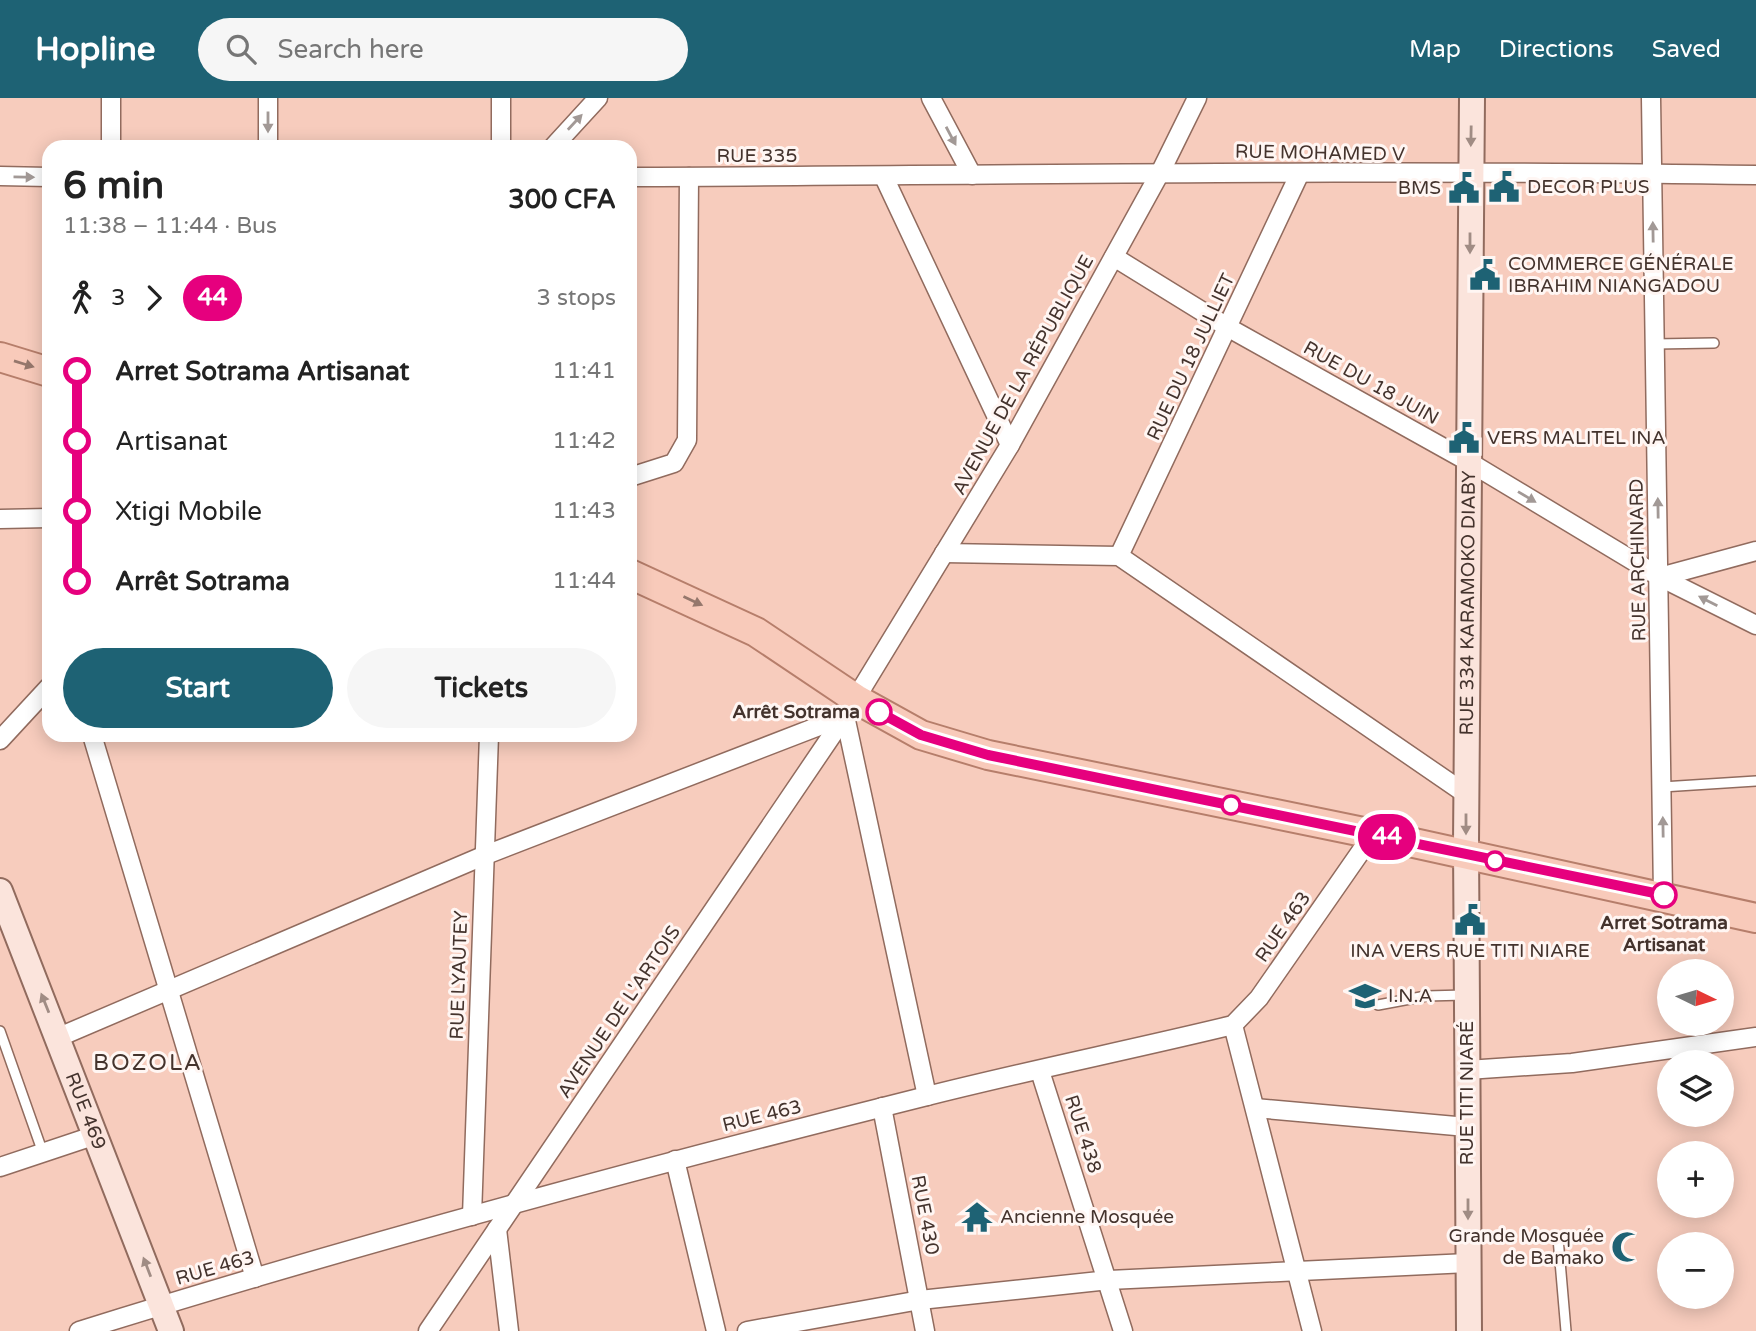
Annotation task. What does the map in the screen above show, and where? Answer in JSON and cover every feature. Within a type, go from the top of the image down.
[{"type":"main road","name":"RUE 334 KARAMOKO DIABY","points":[[1466,855],[1472,98]]},
{"type":"main road","points":[[0,357],[42,370]]},
{"type":"main road","points":[[637,577],[757,632],[851,708],[921,735],[988,755],[1664,895],[1756,918]]},
{"type":"main road","name":"RUE TITI NIARÉ","points":[[1466,855],[1469,1331]]},
{"type":"main road","name":"RUE 469","points":[[0,891],[59,1037],[171,1331]]},
{"type":"street","points":[[111,98],[111,140]]},
{"type":"street","points":[[268,98],[268,140]]},
{"type":"street","points":[[501,98],[501,140]]},
{"type":"street","points":[[559,140],[598,98]]},
{"type":"street","points":[[931,98],[972,175]]},
{"type":"street","name":"AVENUE DE LA RÉPUBLIQUE","points":[[876,667],[1010,445],[1161,171],[1197,98]]},
{"type":"street","name":"RUE ARCHINARD","points":[[1651,98],[1664,895]]},
{"type":"street","name":"RUE MOHAMED V","points":[[884,177],[1161,171],[1299,175],[1756,175]]},
{"type":"street","name":"RUE DU 18 JULLIET","points":[[1119,556],[1299,175]]},
{"type":"street","points":[[0,176],[42,177]]},
{"type":"street","name":"RUE 335","points":[[637,177],[884,177]]},
{"type":"street","points":[[637,475],[674,463],[687,440],[689,177]]},
{"type":"street","points":[[884,177],[1010,445]]},
{"type":"street","name":"RUE DU 18 JUIN","points":[[1114,257],[1229,328],[1469,462],[1660,577],[1756,625]]},
{"type":"street","points":[[0,519],[42,518]]},
{"type":"street","points":[[1660,577],[1756,551]]},
{"type":"street","points":[[944,553],[1119,556],[1466,794]]},
{"type":"street","name":"AVENUE DE L'ARTOIS","points":[[428,1331],[851,708],[876,667]]},
{"type":"street","points":[[0,740],[42,695]]},
{"type":"street","points":[[59,1037],[483,856],[851,708],[927,1096]]},
{"type":"street","points":[[94,742],[255,1278]]},
{"type":"street","name":"RUE LYAUTEY","points":[[472,1216],[489,742]]},
{"type":"street","name":"RUE 463","points":[[79,1331],[255,1278],[675,1160],[927,1096],[1233,1025],[1259,998],[1373,834]]},
{"type":"street","points":[[1233,1025],[1312,1331]]},
{"type":"street","points":[[1467,1070],[1572,1063],[1756,1037]]},
{"type":"street","name":"RUE 438","points":[[1041,1071],[1123,1331]]},
{"type":"street","name":"RUE 430","points":[[882,1107],[925,1331]]},
{"type":"street","points":[[1255,1108],[1468,1127]]},
{"type":"street","points":[[0,1167],[96,1135]]},
{"type":"street","points":[[675,1160],[716,1331]]},
{"type":"street","points":[[497,1229],[509,1331]]},
{"type":"street","points":[[747,1331],[920,1300],[1109,1280],[1468,1263]]},
{"type":"lane","points":[[1655,344],[1714,343]]},
{"type":"lane","points":[[1662,787],[1756,781]]},
{"type":"lane","points":[[1378,1005],[1426,996],[1467,995]]},
{"type":"lane","points":[[0,1031],[43,1153]]},
{"type":"lane","points":[[1558,1238],[1566,1331]]},
{"type":"bus line","name":"44","points":[[879,712],[921,735],[988,755],[1664,895]]},
{"type":"place","name":"DECOR PLUS","points":[[1504,187]]},
{"type":"place","name":"BMS","points":[[1464,188]]},
{"type":"place","name":"COMMERCE GÉNÉRALE IBRAHIM NIANGADOU","points":[[1485,275]]},
{"type":"place","name":"VERS MALITEL INA","points":[[1464,438]]},
{"type":"place","name":"Arrêt Sotrama","points":[[879,712]]},
{"type":"place","name":"Arret Sotrama Artisanat","points":[[1664,895]]},
{"type":"place","name":"INA VERS RUE TITI NIARE","points":[[1470,920]]},
{"type":"place","name":"I.N.A","points":[[1365,996]]},
{"type":"place","name":"Ancienne Mosquée","points":[[977,1217]]},
{"type":"place","name":"Grande Mosquée de Bamako","points":[[1627,1247]]},
{"type":"district","name":"BOZOLA","points":[[148,1063]]}]
